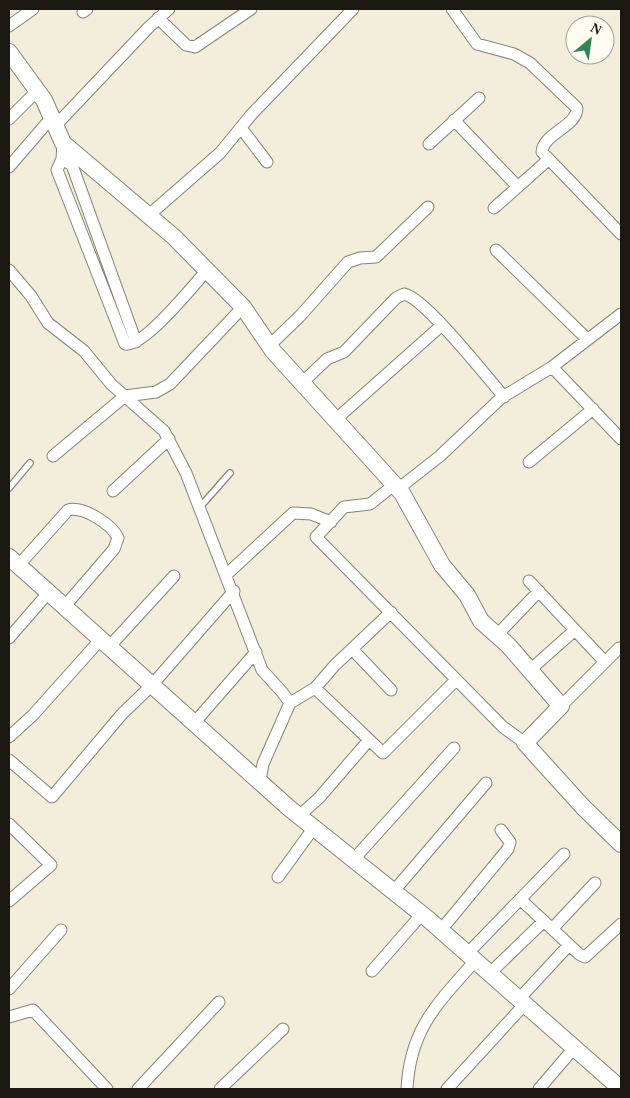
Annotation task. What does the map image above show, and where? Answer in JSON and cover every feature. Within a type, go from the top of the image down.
[{"type":"street","points":[[9,26],[33,9]]},
{"type":"street","points":[[10,162],[169,9]]},
{"type":"street","points":[[158,18],[186,45],[195,47],[251,9]]},
{"type":"street","points":[[149,215],[210,162],[353,9]]},
{"type":"street","points":[[452,9],[477,44],[514,54],[530,62],[577,108],[574,117],[542,146],[542,152],[621,234]]},
{"type":"street","points":[[9,52],[37,91],[54,121],[62,151],[72,165],[136,342]]},
{"type":"street","points":[[9,119],[37,91]]},
{"type":"street","points":[[429,144],[479,98]]},
{"type":"street","points":[[454,120],[518,187]]},
{"type":"street","points":[[241,128],[267,162]]},
{"type":"street","points":[[62,151],[149,215],[243,306],[269,346],[303,382],[334,421],[396,487],[442,565],[467,595],[481,621],[530,670],[561,706]]},
{"type":"street","points":[[62,151],[58,170],[123,341],[128,345],[147,335],[207,270]]},
{"type":"street","points":[[494,208],[548,160]]},
{"type":"street","points":[[269,346],[301,315],[348,262],[360,258],[376,258],[428,207]]},
{"type":"street","points":[[90,256],[104,250]]},
{"type":"street","points":[[496,250],[587,339]]},
{"type":"street","points":[[9,270],[31,296],[48,323],[84,351],[111,384],[164,431],[186,473],[198,508],[234,591],[262,670],[290,703]]},
{"type":"street","points":[[303,382],[327,359],[344,352],[400,295],[412,297],[442,325],[504,397]]},
{"type":"street","points":[[53,456],[125,396],[156,392],[170,384],[243,306]]},
{"type":"street","points":[[621,314],[552,367],[504,397],[480,415],[440,456],[370,504],[344,507],[316,537],[503,727],[525,743],[583,807],[621,844]]},
{"type":"street","points":[[334,421],[442,325]]},
{"type":"street","points":[[552,367],[621,438]]},
{"type":"street","points":[[529,462],[593,410]]},
{"type":"street","points":[[113,491],[168,439]]},
{"type":"street","points":[[65,606],[114,549],[118,538],[110,527],[84,511],[68,510],[13,561],[299,816],[315,826],[441,930],[621,1089]]},
{"type":"street","points":[[226,575],[293,513],[312,514],[330,522]]},
{"type":"street","points":[[9,737],[174,576]]},
{"type":"street","points":[[529,581],[605,662]]},
{"type":"street","points":[[9,760],[52,797],[122,714],[152,685],[234,591]]},
{"type":"street","points":[[497,635],[539,591]]},
{"type":"street","points":[[9,638],[49,592]]},
{"type":"street","points":[[260,780],[263,764],[290,703],[315,688],[391,612]]},
{"type":"street","points":[[530,670],[575,630]]},
{"type":"street","points":[[525,743],[619,648]]},
{"type":"street","points":[[352,649],[391,690]]},
{"type":"street","points":[[195,722],[256,652]]},
{"type":"street","points":[[315,688],[383,753],[456,680]]},
{"type":"street","points":[[299,816],[319,798],[369,740]]},
{"type":"street","points":[[354,859],[454,748]]},
{"type":"street","points":[[393,892],[486,783]]},
{"type":"street","points":[[9,824],[51,865],[9,901]]},
{"type":"street","points":[[278,877],[315,826]]},
{"type":"street","points":[[441,930],[508,849],[510,842],[501,830]]},
{"type":"street","points":[[407,1089],[411,1054],[424,1023],[434,1008],[471,958],[520,899],[564,854]]},
{"type":"street","points":[[489,974],[595,883]]},
{"type":"street","points":[[520,899],[569,945],[585,957],[621,924]]},
{"type":"street","points":[[372,971],[422,914]]},
{"type":"street","points":[[9,989],[61,930]]},
{"type":"street","points":[[447,1089],[569,945]]},
{"type":"street","points":[[138,1089],[219,1002]]},
{"type":"street","points":[[9,1017],[33,1010],[107,1089]]},
{"type":"street","points":[[220,1089],[283,1029]]},
{"type":"street","points":[[538,1089],[574,1048]]},
{"type":"lane","points":[[9,488],[30,463]]},
{"type":"lane","points":[[198,508],[230,473]]}]
